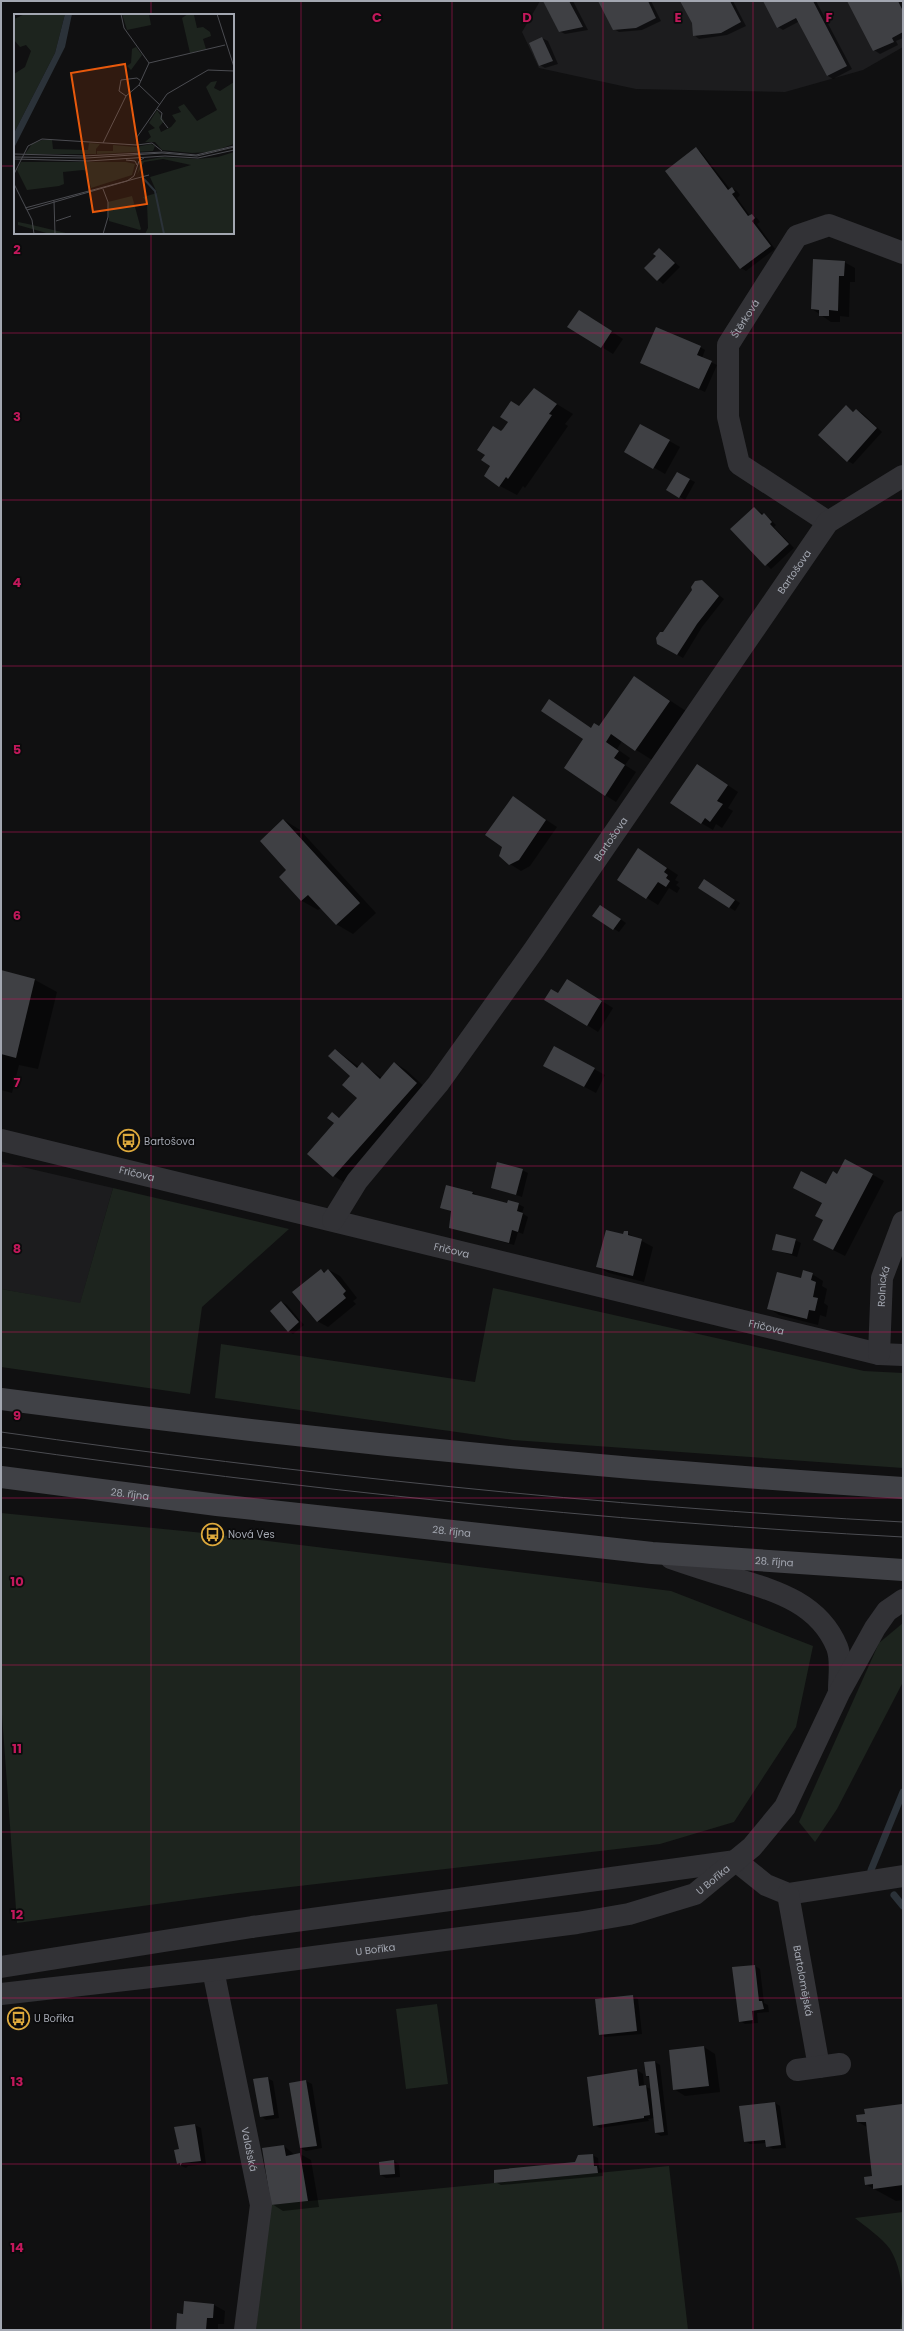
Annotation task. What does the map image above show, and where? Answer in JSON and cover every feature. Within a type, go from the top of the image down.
[{"type":"main road","points":[[1,1398],[185,1423],[510,1457],[694,1474],[903,1488]]},
{"type":"main road","name":"28. října","points":[[1,1477],[217,1505],[652,1552],[903,1570]]},
{"type":"street","name":"Štěrková","points":[[828,522],[738,464],[728,417],[728,345],[797,236],[830,225],[903,253]]},
{"type":"street","name":"Bartošova","points":[[333,1220],[357,1181],[438,1084],[534,950],[828,522],[903,476]]},
{"type":"street","name":"Fričova","points":[[1,1140],[879,1354],[903,1355]]},
{"type":"street","name":"Rolnická","points":[[879,1354],[882,1278],[903,1222]]},
{"type":"street","points":[[652,1552],[760,1586],[792,1598],[809,1609],[823,1624],[837,1647],[839,1656],[840,1693]]},
{"type":"street","name":"U Boříka","points":[[1,1994],[213,1970],[577,1923],[629,1914],[695,1894],[752,1847],[785,1807],[840,1693],[878,1623],[887,1611],[903,1600]]},
{"type":"street","points":[[736,1861],[766,1885],[788,1894],[903,1876]]},
{"type":"street","name":"U Boříka","points":[[1,1967],[252,1927],[736,1861]]},
{"type":"street","name":"Bartolomějská","points":[[788,1894],[819,2067]]},
{"type":"street","points":[[52,1958],[56,1988]]},
{"type":"street","name":"Valašská","points":[[213,1970],[261,2205],[245,2330]]},
{"type":"street","points":[[796,2070],[840,2064]]},
{"type":"shaded area","points":[[540,1],[903,1],[903,47],[863,70],[785,92],[636,89],[539,68],[522,32]]},
{"type":"shaded area","points":[[1,1162],[113,1188],[80,1304],[1,1289]]},
{"type":"shaded area","points":[[113,1188],[289,1229],[202,1307],[190,1394],[1,1367],[1,1289],[80,1303]]},
{"type":"shaded area","points":[[493,1288],[864,1371],[903,1373],[903,1468],[513,1440],[215,1398],[221,1344],[475,1382]]},
{"type":"shaded area","points":[[1,1513],[204,1533],[671,1591],[813,1646],[796,1727],[734,1822],[660,1844],[238,1893],[17,1923],[1,1701]]},
{"type":"shaded area","points":[[903,1623],[903,1682],[837,1809],[815,1842],[799,1822],[879,1643]]},
{"type":"shaded area","points":[[437,2004],[448,2084],[406,2089],[396,2009]]},
{"type":"shaded area","points":[[669,2166],[688,2330],[256,2330],[268,2205]]},
{"type":"shaded area","points":[[903,2212],[903,2330],[900,2330],[902,2288],[895,2258],[890,2249],[882,2240],[855,2218]]},
{"type":"building","points":[[543,1],[569,1],[583,27],[559,32]]},
{"type":"building","points":[[598,1],[648,1],[656,18],[636,28],[613,30]]},
{"type":"building","points":[[680,1],[730,1],[741,22],[721,33],[693,36],[692,23]]},
{"type":"building","points":[[763,1],[813,1],[847,66],[827,76],[796,18],[777,28]]},
{"type":"building","points":[[847,1],[898,1],[903,11],[903,32],[892,38],[894,42],[873,51]]},
{"type":"building","points":[[542,37],[553,61],[539,66],[529,43]]},
{"type":"building","points":[[696,147],[728,190],[732,187],[735,192],[732,194],[748,216],[752,214],[755,218],[752,221],[771,246],[740,269],[665,171]]},
{"type":"building","points":[[659,248],[675,263],[657,281],[644,268],[656,256],[653,254]]},
{"type":"building","points":[[813,259],[845,261],[844,276],[839,276],[838,311],[829,310],[829,316],[819,316],[819,310],[811,309]]},
{"type":"building","points":[[579,310],[612,331],[601,348],[567,327]]},
{"type":"building","points":[[656,327],[701,346],[697,355],[712,361],[699,389],[640,363]]},
{"type":"building","points":[[534,388],[557,404],[549,414],[552,415],[508,479],[506,477],[499,487],[484,476],[490,466],[481,460],[485,455],[477,450],[493,426],[501,431],[508,422],[500,417],[511,401],[519,406]]},
{"type":"building","points":[[846,405],[853,412],[856,409],[877,428],[847,462],[818,435]]},
{"type":"building","points":[[640,424],[670,440],[653,469],[624,452]]},
{"type":"building","points":[[677,472],[690,479],[679,498],[666,490]]},
{"type":"building","points":[[754,507],[762,515],[764,513],[772,522],[770,524],[789,544],[765,566],[730,529]]},
{"type":"building","points":[[702,580],[719,596],[697,624],[677,655],[657,644],[656,638],[660,632],[663,632],[692,590],[691,587],[695,581]]},
{"type":"building","points":[[634,676],[670,701],[635,751],[611,734],[606,742],[619,751],[614,758],[625,765],[605,796],[564,768],[583,739],[541,711],[549,699],[591,728],[594,723],[599,726]]},
{"type":"building","points":[[697,764],[728,785],[717,801],[723,804],[710,822],[705,818],[701,824],[670,803]]},
{"type":"building","points":[[513,796],[546,820],[519,860],[509,865],[499,856],[502,847],[485,835]]},
{"type":"building","points":[[283,819],[360,903],[336,925],[308,895],[301,901],[279,877],[286,870],[260,841]]},
{"type":"building","points":[[638,848],[667,868],[664,872],[668,875],[666,878],[670,881],[666,887],[658,882],[646,899],[617,880]]},
{"type":"building","points":[[704,879],[735,900],[729,908],[698,888]]},
{"type":"building","points":[[600,905],[621,919],[613,930],[592,916]]},
{"type":"building","points":[[1,970],[35,979],[16,1058],[1,1054]]},
{"type":"building","points":[[567,979],[602,1001],[587,1026],[544,1000],[551,989],[558,993]]},
{"type":"building","points":[[554,1046],[595,1068],[584,1087],[543,1066]]},
{"type":"building","points":[[335,1049],[357,1068],[362,1062],[380,1079],[394,1062],[417,1083],[333,1177],[307,1154],[334,1123],[327,1118],[332,1112],[339,1118],[357,1098],[342,1085],[350,1076],[328,1056]]},
{"type":"building","points":[[845,1159],[873,1174],[833,1250],[813,1240],[823,1220],[815,1216],[822,1203],[793,1188],[801,1171],[826,1184],[833,1171],[837,1174]]},
{"type":"building","points":[[497,1162],[523,1169],[516,1195],[491,1188]]},
{"type":"building","points":[[446,1185],[473,1192],[472,1194],[507,1203],[508,1200],[519,1203],[517,1211],[523,1213],[518,1232],[512,1230],[509,1243],[449,1228],[451,1211],[440,1208]]},
{"type":"building","points":[[606,1230],[623,1234],[624,1231],[628,1231],[628,1235],[642,1239],[633,1276],[596,1267]]},
{"type":"building","points":[[776,1234],[796,1239],[792,1254],[772,1250]]},
{"type":"building","points":[[321,1269],[324,1273],[328,1269],[346,1291],[343,1294],[346,1298],[317,1322],[292,1292]]},
{"type":"building","points":[[803,1270],[813,1273],[811,1280],[816,1282],[813,1297],[818,1298],[815,1311],[809,1310],[807,1319],[767,1309],[777,1272],[801,1278]]},
{"type":"building","points":[[281,1301],[299,1322],[288,1332],[270,1311]]},
{"type":"building","points":[[755,1965],[759,2001],[762,2001],[764,2009],[752,2011],[753,2020],[739,2022],[732,1967]]},
{"type":"building","points":[[633,1995],[637,2031],[599,2035],[595,1999]]},
{"type":"building","points":[[704,2046],[709,2086],[673,2090],[669,2050]]},
{"type":"building","points":[[655,2061],[664,2132],[655,2133],[649,2076],[646,2076],[644,2062]]},
{"type":"building","points":[[637,2069],[639,2086],[646,2085],[650,2115],[644,2116],[644,2118],[593,2126],[587,2077]]},
{"type":"building","points":[[268,2077],[274,2115],[260,2117],[253,2079]]},
{"type":"building","points":[[306,2080],[317,2146],[300,2148],[289,2083]]},
{"type":"building","points":[[775,2102],[781,2145],[766,2147],[765,2140],[744,2142],[739,2106]]},
{"type":"building","points":[[902,2104],[903,2185],[873,2189],[873,2184],[865,2185],[864,2177],[872,2176],[866,2122],[857,2122],[856,2115],[865,2114],[864,2109]]},
{"type":"building","points":[[195,2124],[201,2161],[182,2163],[180,2166],[180,2163],[177,2164],[174,2150],[179,2149],[174,2127]]},
{"type":"building","points":[[284,2145],[286,2156],[300,2153],[308,2201],[271,2205],[262,2148]]},
{"type":"building","points":[[593,2154],[594,2166],[597,2166],[598,2173],[494,2183],[494,2170],[575,2162],[578,2155]]},
{"type":"building","points":[[394,2160],[395,2174],[380,2175],[379,2162]]},
{"type":"building","points":[[184,2301],[214,2304],[213,2318],[207,2318],[206,2330],[176,2330],[177,2313],[183,2314]]},
{"type":"waterway","points":[[871,1870],[903,1792]]},
{"type":"waterway","points":[[894,1895],[903,1906]]},
{"type":"tram line","points":[[1,1432],[226,1462],[451,1487],[677,1507],[903,1522]]},
{"type":"tram line","points":[[1,1447],[226,1477],[451,1502],[677,1522],[903,1537]]},
{"type":"place","name":"Bartošova","points":[[128,1141]]},
{"type":"place","name":"Nová Ves","points":[[213,1534]]},
{"type":"place","name":"U Boříka","points":[[19,2018]]}]
